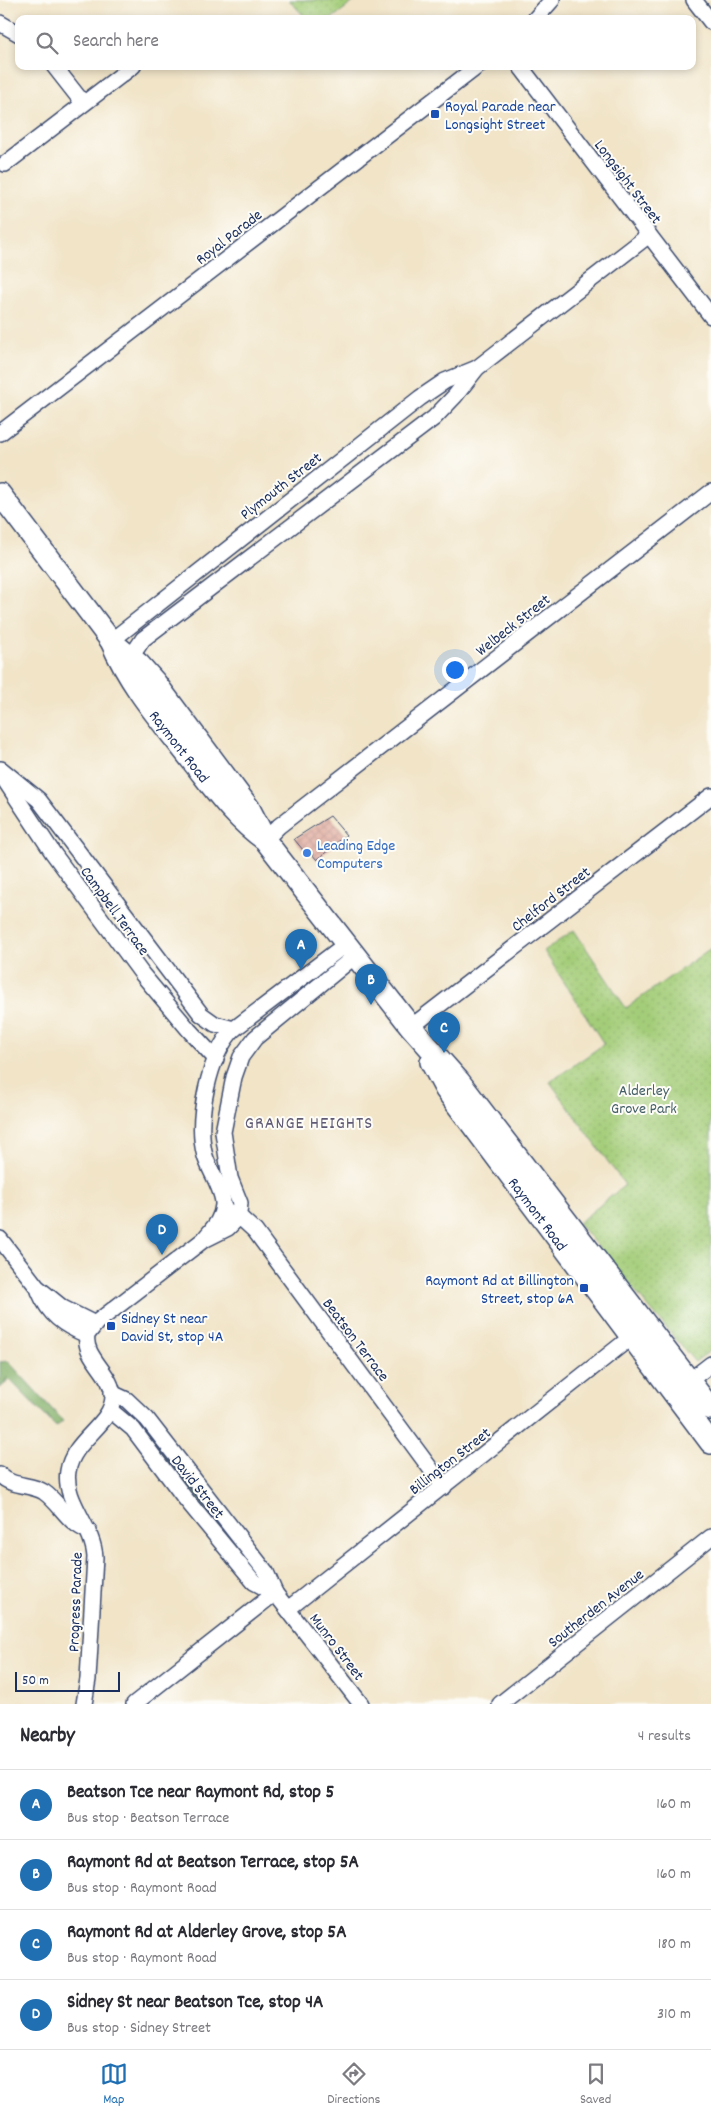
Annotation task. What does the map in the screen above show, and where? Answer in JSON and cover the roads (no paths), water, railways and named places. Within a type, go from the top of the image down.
[{"type":"main road","name":"Raymont Road","points":[[0,494],[111,640],[131,656],[155,682],[249,808],[265,840],[411,1027],[459,1082],[711,1409]]},
{"type":"main road","name":"Raymont Road","points":[[111,640],[123,669],[140,694],[238,818],[265,840]]},
{"type":"main road","name":"Raymont Road","points":[[411,1027],[446,1090],[630,1338],[711,1443]]},
{"type":"main road","points":[[630,1338],[647,1325]]},
{"type":"street","points":[[539,15],[552,0]]},
{"type":"street","points":[[694,0],[711,22]]},
{"type":"street","points":[[0,23],[15,32]]},
{"type":"street","points":[[57,70],[83,104]]},
{"type":"street","points":[[5,164],[128,70]]},
{"type":"street","name":"Royal Parade","points":[[0,433],[473,70]]},
{"type":"street","name":"Longsight Street","points":[[523,70],[711,316]]},
{"type":"street","name":"Plymouth Street","points":[[131,656],[143,639],[438,414],[477,368],[649,235]]},
{"type":"street","name":"Plymouth Street","points":[[111,640],[420,398],[445,381],[477,368]]},
{"type":"street","name":"Welbeck Street","points":[[265,840],[279,826],[711,492]]},
{"type":"street","name":"Campbell Terrace","points":[[0,768],[39,800],[199,1011],[212,1023],[234,1029]]},
{"type":"street","name":"Campbell Terrace","points":[[0,773],[53,853],[153,988],[186,1028],[216,1059]]},
{"type":"street","name":"Chelford Street","points":[[411,1027],[711,796]]},
{"type":"street","points":[[110,1410],[112,1393],[105,1375],[89,1350],[91,1329],[202,1241],[217,1223],[223,1208],[222,1196],[207,1162],[202,1140],[205,1102],[216,1059],[223,1042],[234,1029],[278,997],[350,950]]},
{"type":"street","points":[[202,1241],[228,1228],[237,1216],[240,1203],[230,1178],[223,1132],[234,1077],[248,1046],[288,1011],[350,950]]},
{"type":"street","points":[[278,997],[288,1011]]},
{"type":"street","points":[[186,1028],[199,1011]]},
{"type":"street","name":"Beatson Terrace","points":[[223,1208],[237,1216],[255,1232],[444,1487]]},
{"type":"street","points":[[0,1239],[37,1287],[51,1314],[65,1325],[91,1329]]},
{"type":"street","name":"Billington Street","points":[[288,1608],[444,1487],[630,1338]]},
{"type":"street","points":[[690,1380],[711,1364]]},
{"type":"street","name":"David Street","points":[[112,1393],[127,1400],[147,1419],[266,1572],[275,1593],[288,1608]]},
{"type":"street","name":"David Street","points":[[110,1410],[133,1428],[184,1497],[254,1582],[275,1593]]},
{"type":"street","name":"Progress Parade","points":[[84,1704],[88,1679],[96,1564],[94,1546],[89,1531],[72,1498],[68,1472],[79,1446],[110,1410]]},
{"type":"street","name":"Progress Parade","points":[[0,1475],[14,1484],[42,1491],[73,1523],[89,1531]]},
{"type":"street","name":"Southerden Avenue","points":[[500,1704],[711,1537]]},
{"type":"street","points":[[134,1704],[275,1593]]},
{"type":"street","name":"Munro Street","points":[[288,1608],[361,1704]]},
{"type":"place","name":"Royal Parade near Longsight Street","points":[[435,114]]},
{"type":"place","name":"Leading Edge Computers","points":[[307,853]]},
{"type":"place","name":"Beatson Tce near Raymont Rd, stop 5","points":[[301,970]]},
{"type":"place","name":"Raymont Rd at Beatson Terrace, stop 5A","points":[[371,1005]]},
{"type":"place","name":"Raymont Rd at Alderley Grove, stop 5A","points":[[444,1053]]},
{"type":"place","name":"Sidney St near Beatson Tce, stop 4A","points":[[162,1255]]},
{"type":"place","name":"Raymont Rd at Billington Street, stop 6A","points":[[584,1288]]},
{"type":"place","name":"Sidney St near David St, stop 4A","points":[[111,1326]]},
{"type":"district","name":"GRANGE HEIGHTS","points":[[309,1122]]},
{"type":"park label","name":"Alderley Grove Park","points":[[644,1098]]}]
